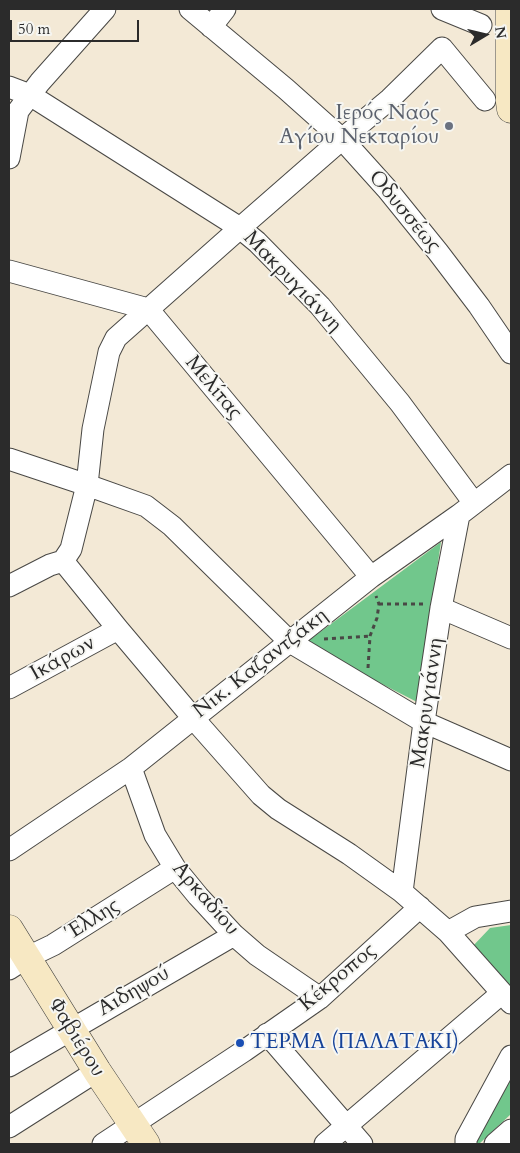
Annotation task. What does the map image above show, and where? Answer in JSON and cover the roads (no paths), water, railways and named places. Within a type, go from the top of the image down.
[{"type":"main road","points":[[510,9],[511,110]]},
{"type":"main road","name":"Φαβιέρου","points":[[9,929],[17,963],[71,1029],[140,1134]]},
{"type":"street","points":[[9,158],[18,111],[40,82],[105,9]]},
{"type":"street","name":"Οδυσσέως","points":[[190,9],[286,89],[342,139],[387,189],[438,252],[479,306],[511,353]]},
{"type":"street","points":[[211,27],[225,9]]},
{"type":"street","points":[[442,9],[481,25]]},
{"type":"street","points":[[9,586],[50,565],[63,561],[71,549],[87,484],[93,429],[110,352],[116,338],[390,99],[442,48],[485,100]]},
{"type":"street","name":"Μακρυγιάννη","points":[[9,87],[30,95],[240,228],[258,242],[320,306],[400,403],[466,508],[441,608],[402,892]]},
{"type":"street","points":[[9,271],[148,309]]},
{"type":"street","name":"Μελίτας","points":[[148,309],[371,577]]},
{"type":"street","points":[[9,459],[87,484],[146,506],[172,526],[290,642],[424,722],[511,760]]},
{"type":"street","name":"Νικ. Καζαντζάκη","points":[[9,850],[131,768],[371,577],[511,475]]},
{"type":"street","points":[[63,561],[193,718],[261,795],[278,809],[349,854],[402,892],[448,932],[507,998],[325,1144]]},
{"type":"street","points":[[441,608],[511,638]]},
{"type":"street","name":"Ικάρων","points":[[9,688],[118,629]]},
{"type":"street","name":"Αρκαδίου","points":[[131,768],[155,835],[175,868],[234,935],[257,955],[320,998]]},
{"type":"street","name":"Έλλης","points":[[17,963],[53,945],[175,868]]},
{"type":"street","name":"Κέκροπος","points":[[103,1144],[140,1134],[267,1034],[320,998],[420,907]]},
{"type":"street","points":[[448,932],[475,917],[511,911]]},
{"type":"street","name":"Αιδηψού","points":[[9,1066],[234,935]]},
{"type":"street","points":[[267,1034],[362,1144]]},
{"type":"street","points":[[466,1144],[466,1139],[511,1056]]},
{"type":"street","points":[[9,1126],[97,1071]]},
{"type":"street","points":[[495,1144],[511,1130]]},
{"type":"place","name":"Ιερός Ναός Αγίου Νεκταρίου","points":[[449,126]]},
{"type":"place","name":"ΤΕΡΜΑ (ΠΑΛΑΤΑΚΙ)","points":[[240,1043]]}]
